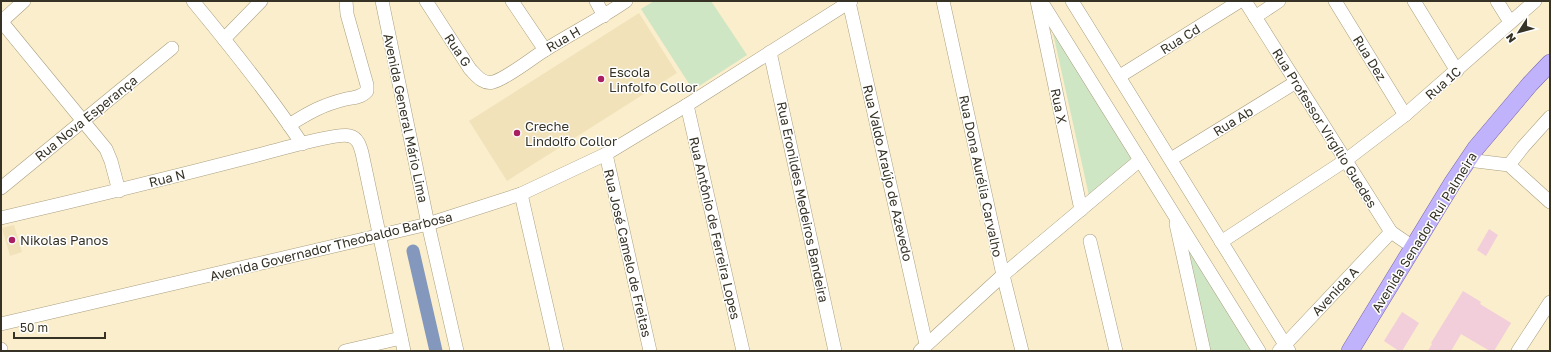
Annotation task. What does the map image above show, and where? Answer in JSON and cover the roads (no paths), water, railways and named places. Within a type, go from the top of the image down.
[{"type":"main road","name":"Avenida Senador Rui Palmeira","points":[[1350,351],[1453,182],[1476,148],[1530,84],[1550,64]]},
{"type":"street","points":[[24,1],[1,21],[106,149],[111,161],[119,191]]},
{"type":"street","points":[[193,1],[290,125],[302,144]]},
{"type":"street","points":[[224,39],[261,1]]},
{"type":"street","points":[[290,125],[328,103],[360,96],[367,91],[367,85],[347,14],[346,1]]},
{"type":"street","name":"Avenida General Mário Lima","points":[[382,1],[426,225],[457,351]]},
{"type":"street","name":"Rua G","points":[[426,1],[470,69],[478,78],[485,82],[492,83],[501,79]]},
{"type":"street","points":[[512,1],[545,50]]},
{"type":"street","points":[[596,1],[604,16]]},
{"type":"street","name":"Rua H","points":[[501,79],[545,50],[604,16],[626,1]]},
{"type":"street","name":"Rua Dona Aurélia Carvalho","points":[[942,1],[1003,275],[1022,351]]},
{"type":"street","name":"Rua X","points":[[1037,1],[1081,210]]},
{"type":"street","points":[[1041,1],[1259,351]]},
{"type":"street","points":[[1072,1],[1120,76],[1284,349]]},
{"type":"street","name":"Rua Cd","points":[[1120,76],[1240,1]]},
{"type":"street","name":"Rua Professor Virgílio Guedes","points":[[1245,1],[1391,232],[1413,247]]},
{"type":"street","points":[[1255,17],[1279,1]]},
{"type":"street","name":"Rua Dez","points":[[1335,1],[1405,115]]},
{"type":"street","points":[[1414,1],[1457,70]]},
{"type":"street","points":[[1497,1],[1510,22]]},
{"type":"street","name":"Rua 1C","points":[[1221,242],[1346,160],[1405,115],[1535,1]]},
{"type":"street","name":"Avenida Governador Theobaldo Barbosa","points":[[1,324],[426,225],[521,194],[606,154],[687,105],[850,2]]},
{"type":"street","name":"Rua Valdo Araújo de Azevedo","points":[[850,2],[923,347]]},
{"type":"street","name":"Rua Nova Esperança","points":[[1,188],[172,48]]},
{"type":"street","name":"Rua Eronildes Medeiros Bandeira","points":[[770,52],[835,351]]},
{"type":"street","name":"Rua Ab","points":[[1171,160],[1296,82]]},
{"type":"street","name":"Rua Antônio de Ferreira Lopes","points":[[687,105],[743,351]]},
{"type":"street","points":[[1509,165],[1550,117]]},
{"type":"street","name":"Rua N","points":[[1,218],[119,191],[302,144],[333,137],[350,136],[360,145],[380,235]]},
{"type":"street","name":"Rua José Camelo de Freitas","points":[[606,154],[650,351]]},
{"type":"street","points":[[923,347],[1003,275],[1140,160]]},
{"type":"street","points":[[1468,160],[1509,165],[1550,202]]},
{"type":"street","points":[[521,194],[557,351]]},
{"type":"street","points":[[1174,213],[1204,351]]},
{"type":"street","name":"Avenida A","points":[[1284,349],[1391,232]]},
{"type":"street","points":[[380,235],[404,351]]},
{"type":"street","points":[[1090,241],[1116,351]]},
{"type":"street","points":[[1518,351],[1550,302]]},
{"type":"street","points":[[345,351],[401,338]]},
{"type":"waterway","points":[[413,251],[436,351]]},
{"type":"place","name":"Escola Linfolfo Collor","points":[[601,79]]},
{"type":"place","name":"Creche Lindolfo Collor","points":[[517,133]]},
{"type":"place","name":"Nikolas Panos","points":[[12,240]]}]
